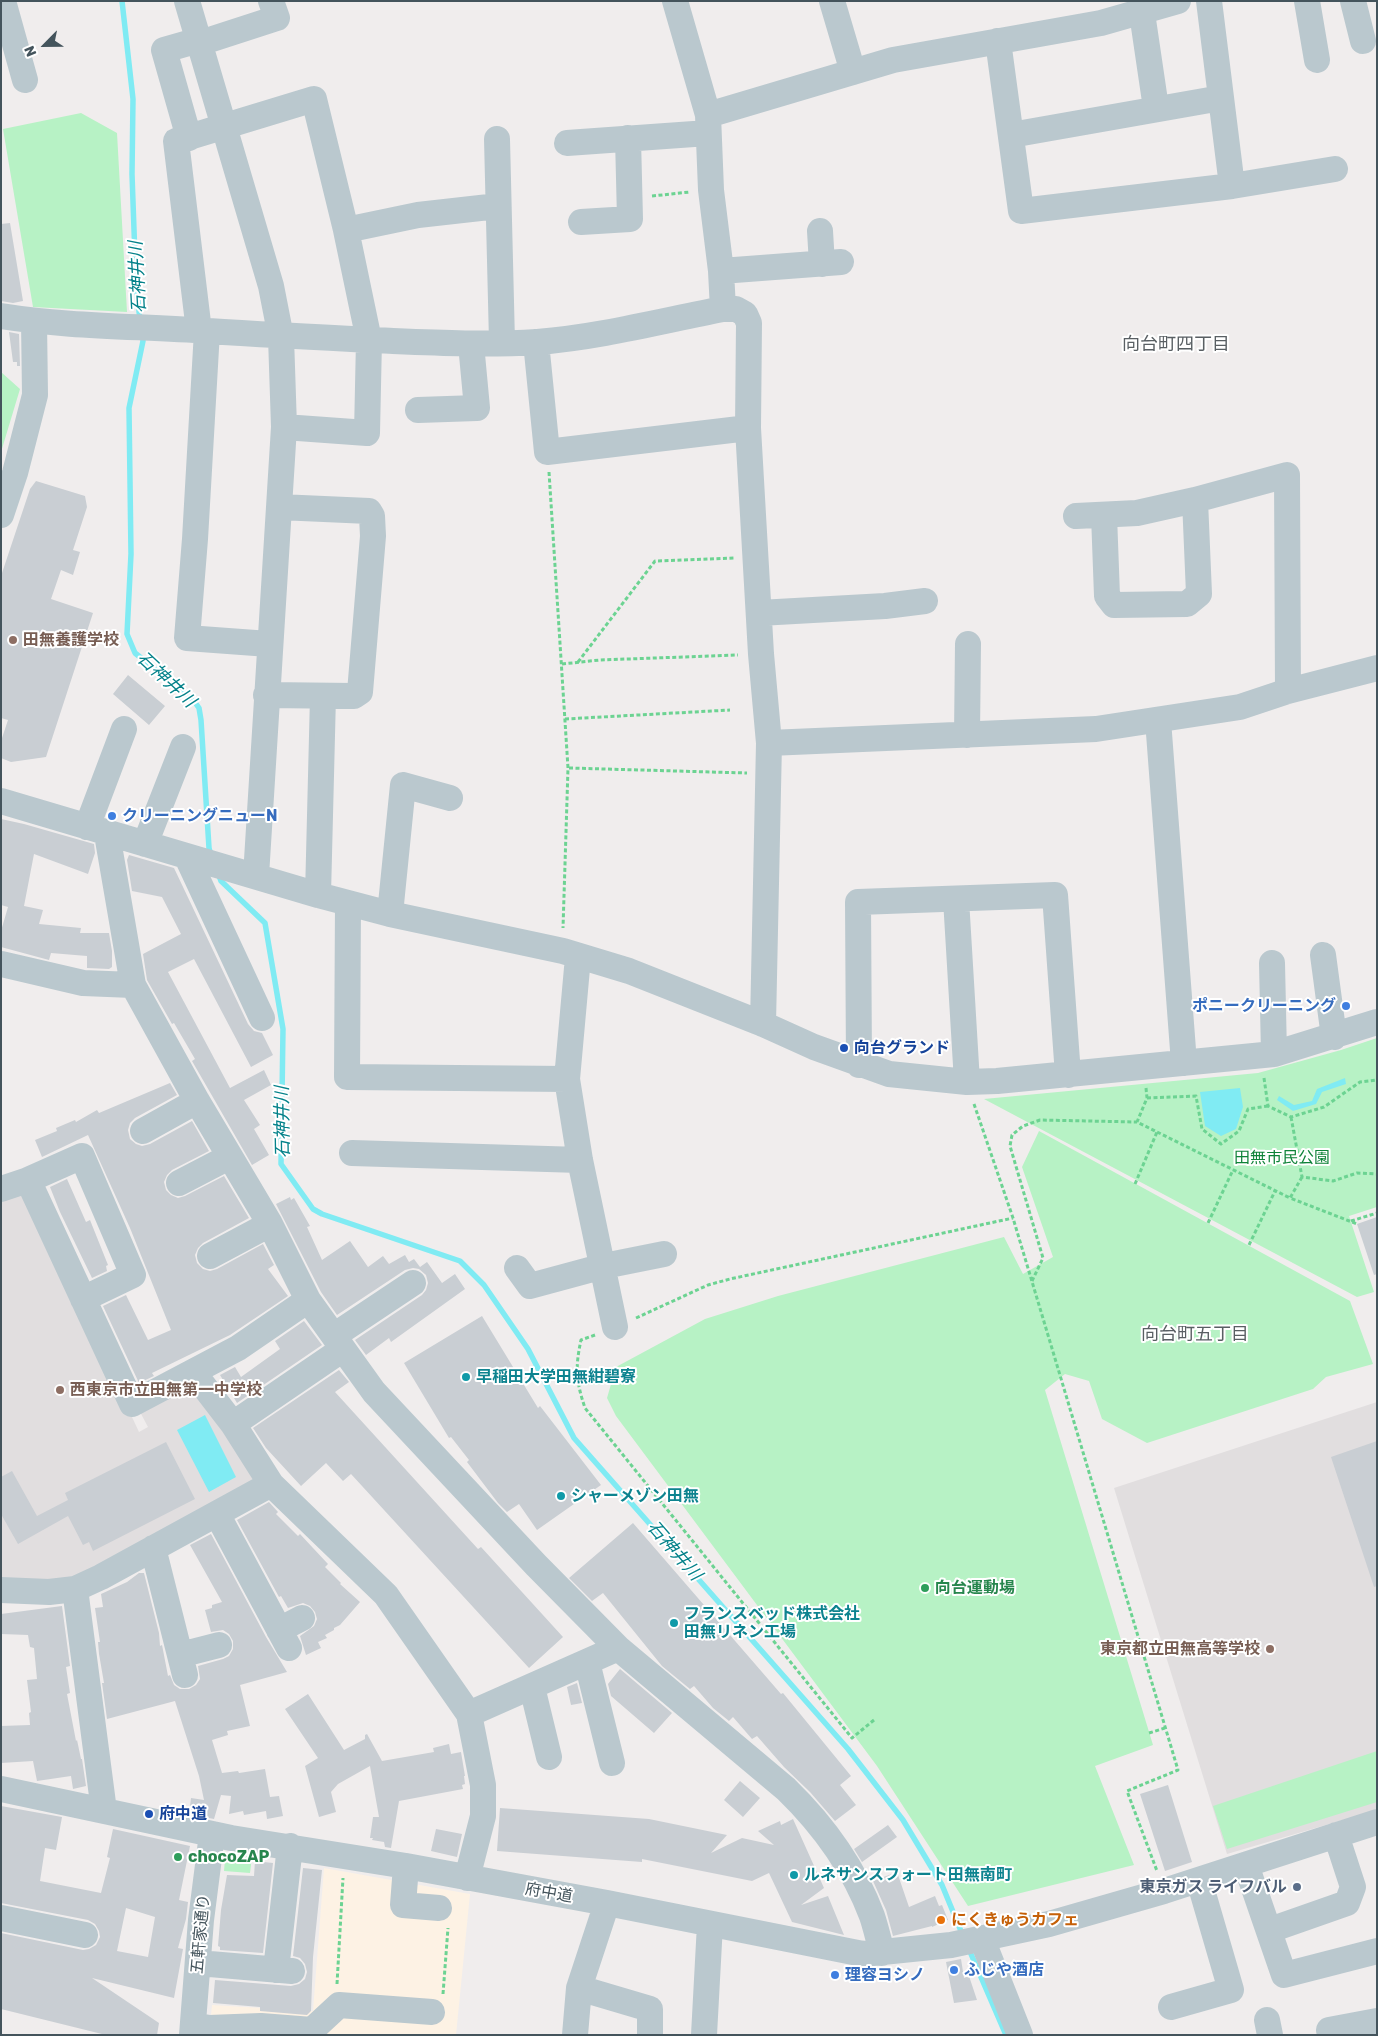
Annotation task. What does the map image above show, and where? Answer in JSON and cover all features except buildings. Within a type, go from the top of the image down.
[{"type":"street","points":[[3,1],[16,75]]},
{"type":"street","points":[[187,1],[271,286],[281,337],[284,427],[256,876]]},
{"type":"street","points":[[189,138],[164,50],[199,42],[276,18],[271,1]]},
{"type":"street","points":[[675,1],[708,124],[711,190],[721,270],[723,309]]},
{"type":"street","points":[[832,1],[853,72]]},
{"type":"street","points":[[567,143],[628,138],[708,124],[853,72],[893,60],[1101,23],[1142,13],[1178,1]]},
{"type":"street","points":[[1209,1],[1232,186]]},
{"type":"street","points":[[1307,1],[1317,60]]},
{"type":"street","points":[[1352,1],[1363,40]]},
{"type":"street","points":[[1142,13],[1156,108]]},
{"type":"street","points":[[998,41],[1021,211],[1232,186],[1335,169]]},
{"type":"street","points":[[1011,135],[1221,98]]},
{"type":"street","points":[[269,644],[187,638],[196,530],[203,331],[176,141],[314,99],[346,230],[368,340],[367,433],[284,427]]},
{"type":"street","points":[[581,222],[630,219],[628,138]]},
{"type":"street","points":[[496,139],[502,342]]},
{"type":"street","points":[[346,230],[418,215],[498,206]]},
{"type":"street","points":[[721,270],[832,263],[820,231]]},
{"type":"street","points":[[1,316],[34,322],[281,337],[471,344],[536,342],[614,333],[723,309],[736,309],[745,314],[749,323],[748,428],[768,743],[762,1024]]},
{"type":"street","points":[[1,515],[15,473],[35,395],[34,322]]},
{"type":"street","points":[[536,342],[547,452],[748,428]]},
{"type":"street","points":[[418,410],[476,408],[471,344]]},
{"type":"street","points":[[1076,516],[1137,513],[1195,500],[1287,475],[1288,691]]},
{"type":"street","points":[[1104,515],[1107,596],[1114,605],[1187,604],[1199,594],[1195,500]]},
{"type":"street","points":[[266,695],[354,696],[360,692],[373,536],[372,516],[369,511],[280,507]]},
{"type":"street","points":[[759,613],[886,606],[925,601]]},
{"type":"street","points":[[967,735],[968,644]]},
{"type":"street","points":[[768,743],[1096,729],[1240,707],[1288,691],[1377,668]]},
{"type":"street","points":[[318,895],[323,696]]},
{"type":"street","points":[[1158,720],[1184,1063]]},
{"type":"street","points":[[124,729],[97,831],[133,984],[197,1101],[270,1224],[308,1300],[374,1392],[540,1561],[618,1648],[786,1789],[808,1810],[857,1882],[872,1916],[882,1953]]},
{"type":"street","points":[[145,844],[183,747]]},
{"type":"street","points":[[390,914],[403,785],[450,798]]},
{"type":"street","points":[[1,801],[348,904],[570,954],[629,971],[859,1065],[889,1074],[967,1082],[1145,1068],[1267,1055],[1334,1037],[1377,1022]]},
{"type":"street","points":[[202,862],[262,1018]]},
{"type":"street","points":[[859,1065],[858,902],[1055,895],[1068,1075]]},
{"type":"street","points":[[956,899],[967,1082]]},
{"type":"street","points":[[348,904],[347,1077],[567,1079]]},
{"type":"street","points":[[570,954],[567,1079],[580,1160],[604,1266],[615,1327]]},
{"type":"street","points":[[1323,955],[1334,1037]]},
{"type":"street","points":[[1267,1055],[1272,963]]},
{"type":"street","points":[[1,964],[83,983],[133,984]]},
{"type":"street","points":[[143,1131],[197,1101]]},
{"type":"street","points":[[352,1153],[580,1160]]},
{"type":"street","points":[[1,1189],[28,1180],[82,1156],[133,1275],[83,1299]]},
{"type":"street","points":[[179,1183],[230,1157]]},
{"type":"street","points":[[28,1180],[132,1404],[238,1348],[308,1300]]},
{"type":"street","points":[[210,1256],[270,1224]]},
{"type":"street","points":[[517,1268],[530,1286],[604,1266],[664,1254]]},
{"type":"street","points":[[233,1424],[413,1283]]},
{"type":"street","points":[[193,1372],[233,1424],[272,1484],[386,1594],[469,1714],[483,1785],[483,1816],[467,1878]]},
{"type":"street","points":[[1,1590],[49,1592],[75,1589],[101,1577],[272,1484]]},
{"type":"street","points":[[217,1514],[290,1632]]},
{"type":"street","points":[[153,1548],[182,1665],[219,1645]]},
{"type":"street","points":[[75,1589],[104,1811]]},
{"type":"street","points":[[469,1714],[618,1648]]},
{"type":"street","points":[[587,1662],[612,1763]]},
{"type":"street","points":[[532,1687],[549,1757]]},
{"type":"street","name":"府中道","points":[[1,1789],[212,1834],[401,1865],[607,1903],[863,1954],[951,1944],[1050,1924],[1164,1891],[1377,1822]]},
{"type":"street","name":"五軒家通り","points":[[192,2030],[201,1920],[212,1834]]},
{"type":"street","points":[[1270,1930],[1347,1903],[1353,1887],[1336,1835]]},
{"type":"street","points":[[198,1963],[285,1971],[290,1846]]},
{"type":"street","points":[[401,1865],[392,1903],[444,1917]]},
{"type":"street","points":[[1246,1865],[1284,1975],[1377,1950]]},
{"type":"street","points":[[1172,2008],[1231,1990],[1199,1880]]},
{"type":"street","points":[[575,2035],[579,1988],[607,1903]]},
{"type":"street","points":[[1,1918],[84,1935]]},
{"type":"street","points":[[704,2035],[710,1924]]},
{"type":"street","points":[[980,1939],[1020,2035]]},
{"type":"street","points":[[579,1988],[650,2009],[650,2035]]},
{"type":"street","points":[[192,2030],[209,2028],[237,2031],[262,2026],[312,2030],[339,2005],[341,1999],[437,2007]]},
{"type":"street","points":[[1328,2025],[1377,2021]]},
{"type":"path","points":[[629,198],[711,190]]},
{"type":"path","points":[[547,452],[568,768],[570,954]]},
{"type":"path","points":[[578,662],[655,561],[756,557]]},
{"type":"path","points":[[562,664],[761,654]]},
{"type":"path","points":[[565,719],[730,710]]},
{"type":"path","points":[[568,768],[768,774]]},
{"type":"path","points":[[1267,1055],[1268,1106]]},
{"type":"path","points":[[1137,1122],[1147,1098],[1145,1068]]},
{"type":"path","points":[[1147,1098],[1196,1096],[1202,1129],[1221,1144],[1239,1131],[1248,1109],[1268,1106],[1291,1118],[1324,1107],[1360,1082],[1377,1080]]},
{"type":"path","points":[[967,1082],[1013,1218],[1178,1770],[1127,1791],[1164,1891]]},
{"type":"path","points":[[1290,1198],[1302,1177],[1291,1118]]},
{"type":"path","points":[[1032,1281],[1043,1258],[1010,1146],[1012,1135],[1023,1126],[1040,1120],[1137,1122],[1290,1198],[1357,1224]]},
{"type":"path","points":[[1135,1184],[1157,1132]]},
{"type":"path","points":[[1208,1223],[1233,1170]]},
{"type":"path","points":[[1302,1177],[1332,1181],[1357,1173],[1377,1174]]},
{"type":"path","points":[[1249,1245],[1275,1191]]},
{"type":"path","points":[[1351,1221],[1377,1213]]},
{"type":"path","points":[[874,1720],[852,1738],[585,1408],[578,1384],[576,1363],[581,1340],[615,1327],[708,1285],[1013,1218]]},
{"type":"path","points":[[578,1384],[602,1383]]},
{"type":"path","points":[[1149,1732],[1165,1728]]},
{"type":"path","points":[[341,1999],[343,1872]]},
{"type":"path","points":[[437,2007],[444,1917]]},
{"type":"shaded area","name":"西東京市立田無第一中学校","points":[[21,1193],[31,1201],[139,1432],[148,1427],[140,1412],[190,1388],[258,1473],[255,1486],[59,1584],[1,1584],[1,1200]]},
{"type":"shaded area","name":"東京都立田無高等学校","points":[[1377,1402],[1377,1810],[1227,1854],[1114,1488]]},
{"type":"shaded area","points":[[324,1868],[470,1894],[456,2035],[209,2035],[212,2005],[313,2011]]},
{"type":"green space","points":[[81,113],[117,133],[127,312],[33,307],[3,129]]},
{"type":"green space","points":[[1,372],[20,389],[1,452]]},
{"type":"green space","name":"田無市民公園","points":[[1377,1038],[1377,1207],[1349,1216],[1374,1292],[1357,1297],[984,1099],[1258,1073]]},
{"type":"green space","name":"向台運動場","points":[[1039,1131],[1350,1301],[1373,1364],[1326,1377],[1313,1389],[1147,1443],[1102,1419],[1089,1381],[1065,1374],[1045,1390],[1153,1745],[1095,1766],[1134,1865],[968,1906],[877,1766],[616,1416],[607,1398],[616,1367],[705,1319],[778,1296],[1004,1237],[1023,1274],[1053,1257],[1022,1167]]},
{"type":"green space","points":[[1377,1751],[1377,1802],[1227,1849],[1213,1806]]},
{"type":"green space","points":[[232,1853],[252,1857],[250,1873],[224,1871],[225,1859]]},
{"type":"water","points":[[1345,1078],[1346,1084],[1322,1092],[1316,1104],[1293,1111],[1277,1100],[1279,1096],[1294,1105],[1312,1101],[1317,1089]]},
{"type":"water","points":[[1240,1088],[1243,1107],[1236,1129],[1221,1136],[1205,1126],[1200,1092]]},
{"type":"water","points":[[205,1415],[236,1477],[209,1492],[177,1430]]},
{"type":"waterway","name":"石神井川","points":[[122,1],[133,99],[132,174],[136,285],[140,320]]},
{"type":"waterway","name":"石神井川","points":[[142,335],[143,341],[129,408],[131,554],[127,634],[135,653],[194,701],[199,708],[211,855]]},
{"type":"waterway","name":"石神井川","points":[[218,873],[221,881],[265,923],[283,1029],[281,1164],[313,1209],[322,1214],[460,1261],[484,1285],[528,1349],[574,1438],[848,1749],[903,1820],[942,1885],[963,1936]]},
{"type":"waterway","name":"石神井川","points":[[968,1947],[1006,2035]]},
{"type":"place","name":"田無養護学校","points":[[13,640]]},
{"type":"place","name":"クリーニングニューN","points":[[112,816]]},
{"type":"place","name":"ポニークリーニング","points":[[1346,1006]]},
{"type":"place","name":"向台グランド","points":[[844,1048]]},
{"type":"place","name":"早稲田大学田無紺碧寮","points":[[466,1377]]},
{"type":"place","name":"西東京市立田無第一中学校","points":[[60,1390]]},
{"type":"place","name":"シャーメゾン田無","points":[[561,1496]]},
{"type":"place","name":"向台運動場","points":[[925,1588]]},
{"type":"place","name":"フランスベッド株式会社 田無リネン工場","points":[[674,1623]]},
{"type":"place","name":"東京都立田無高等学校","points":[[1270,1649]]},
{"type":"place","name":"府中道","points":[[149,1814]]},
{"type":"place","name":"chocoZAP","points":[[178,1857]]},
{"type":"place","name":"ルネサンスフォート田無南町","points":[[794,1875]]},
{"type":"place","name":"東京ガス ライフバル","points":[[1297,1887]]},
{"type":"place","name":"にくきゅうカフェ","points":[[941,1920]]},
{"type":"place","name":"ふじや酒店","points":[[954,1970]]},
{"type":"place","name":"理容ヨシノ","points":[[835,1975]]},
{"type":"district","name":"向台町四丁目","points":[[1176,345]]},
{"type":"district","name":"向台町五丁目","points":[[1195,1335]]}]
